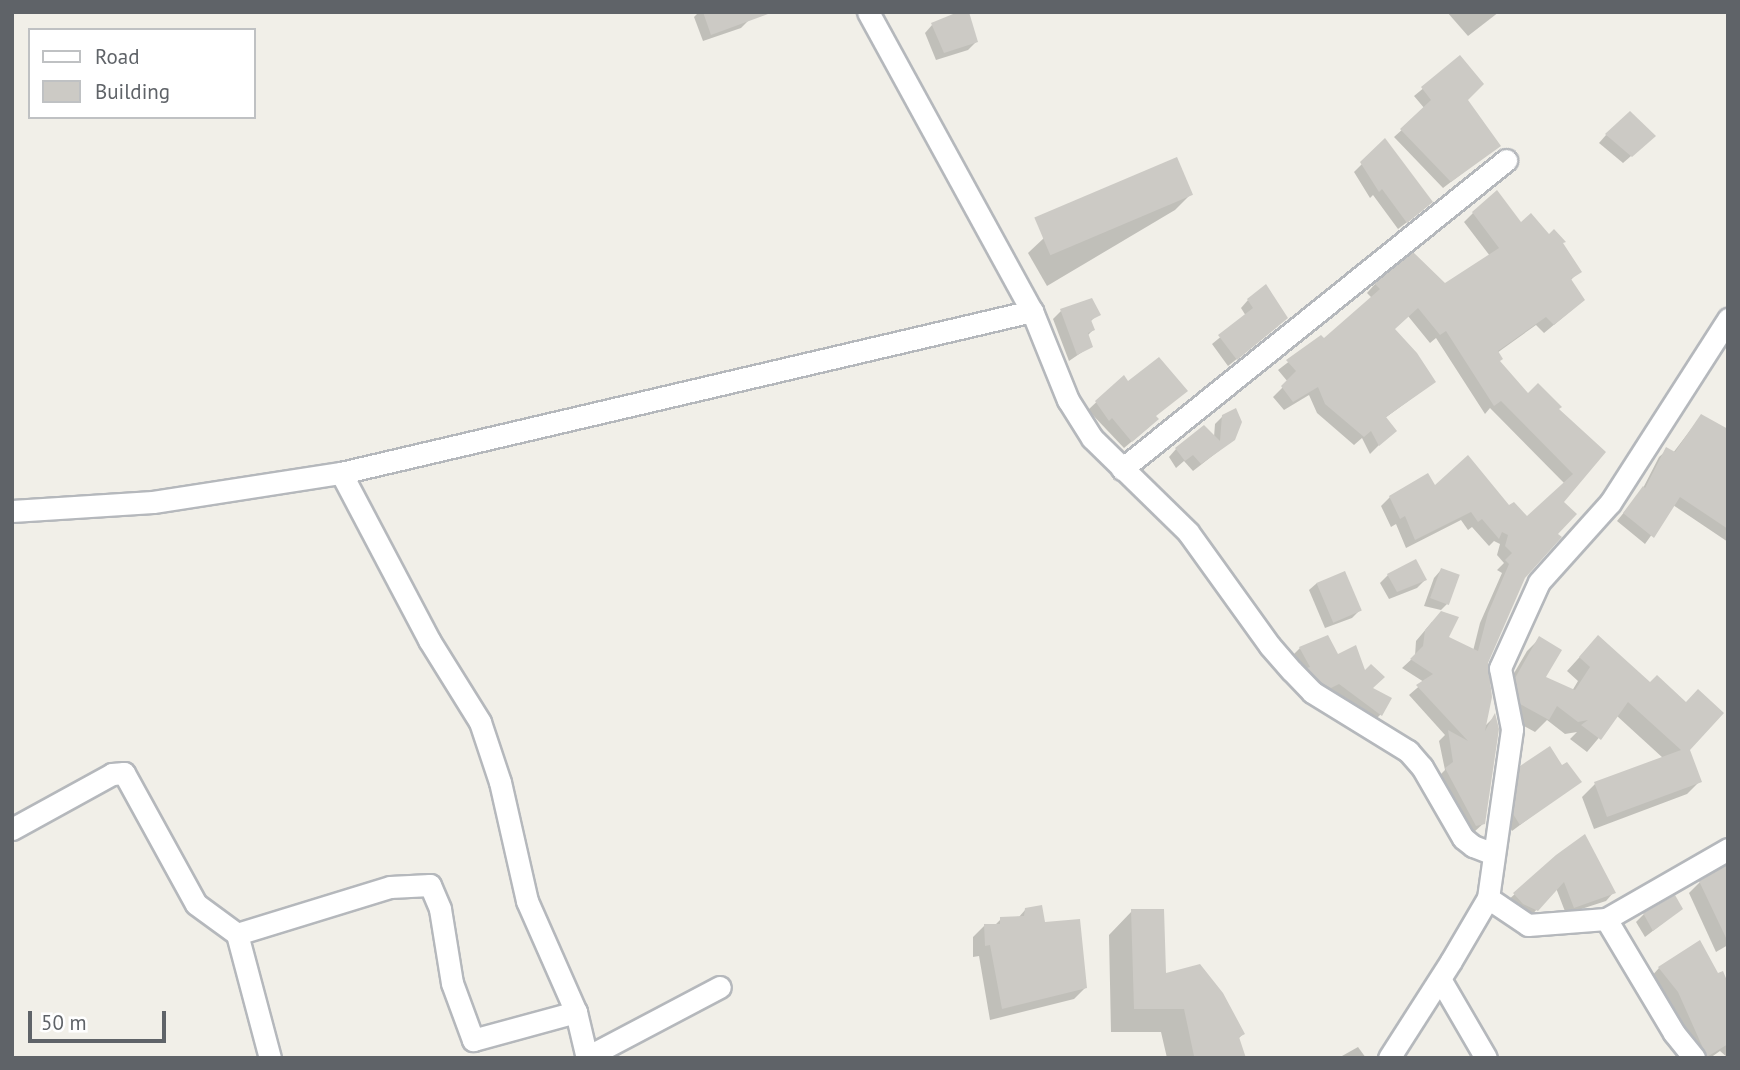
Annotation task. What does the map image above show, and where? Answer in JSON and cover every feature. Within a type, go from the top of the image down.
[{"type":"street","points":[[868,12],[1032,311],[1079,420],[1122,469],[1188,532],[1270,646],[1312,692],[1408,751],[1422,767],[1463,838],[1473,846],[1494,853]]},
{"type":"street","points":[[1122,469],[1506,160]]},
{"type":"street","points":[[12,511],[153,502],[341,473],[1032,311]]},
{"type":"street","points":[[1389,1058],[1488,898],[1512,729],[1500,668],[1539,582],[1610,503],[1728,319]]},
{"type":"street","points":[[341,473],[429,640],[480,722],[500,782],[527,901],[576,1012],[587,1057],[720,987]]},
{"type":"street","points":[[12,829],[112,774],[124,773],[196,904],[237,934],[262,1037],[270,1058]]},
{"type":"street","points":[[1488,898],[1528,925],[1606,919],[1728,849]]},
{"type":"street","points":[[237,934],[390,887],[430,885],[440,909],[452,983],[473,1040],[576,1012]]},
{"type":"street","points":[[1606,919],[1674,1033],[1694,1058]]},
{"type":"street","points":[[1440,979],[1486,1058]]},
{"type":"building","points":[[703,12],[768,12],[768,14],[711,35]]},
{"type":"building","points":[[958,12],[969,12],[978,42],[944,53],[931,23]]},
{"type":"building","points":[[1460,55],[1484,84],[1468,100],[1501,146],[1451,182],[1400,129],[1431,100],[1421,87]]},
{"type":"building","points":[[1630,111],[1656,136],[1632,157],[1605,134]]},
{"type":"building","points":[[1385,138],[1433,202],[1407,223],[1382,189],[1379,192],[1360,162]]},
{"type":"building","points":[[1177,157],[1193,195],[1050,255],[1034,218]]},
{"type":"building","points":[[1497,190],[1521,222],[1531,213],[1549,234],[1554,229],[1566,242],[1563,243],[1582,272],[1571,279],[1585,300],[1554,325],[1546,317],[1498,351],[1503,359],[1500,361],[1528,393],[1538,383],[1562,407],[1559,409],[1606,452],[1564,502],[1577,514],[1558,534],[1562,537],[1525,578],[1488,663],[1492,697],[1485,731],[1495,713],[1499,729],[1485,824],[1476,826],[1445,768],[1453,762],[1448,730],[1468,741],[1416,685],[1433,674],[1410,659],[1423,646],[1425,630],[1441,611],[1459,617],[1449,637],[1478,651],[1488,613],[1509,564],[1505,560],[1512,553],[1505,546],[1508,535],[1502,532],[1499,539],[1482,519],[1478,522],[1471,512],[1415,540],[1405,516],[1400,519],[1389,496],[1428,473],[1435,485],[1468,455],[1509,505],[1514,502],[1527,516],[1573,474],[1501,401],[1494,406],[1446,331],[1440,335],[1418,308],[1395,329],[1417,353],[1436,382],[1386,417],[1397,431],[1379,446],[1371,431],[1364,437],[1325,404],[1318,387],[1293,402],[1281,386],[1296,371],[1286,360],[1321,335],[1324,338],[1380,289],[1374,283],[1413,252],[1445,283],[1499,248],[1472,212]]},
{"type":"building","points":[[1266,284],[1288,318],[1237,360],[1218,335],[1253,308],[1247,299]]},
{"type":"building","points":[[1092,298],[1101,315],[1091,320],[1095,330],[1088,333],[1093,347],[1077,355],[1060,309]]},
{"type":"building","points":[[1159,357],[1188,391],[1156,416],[1159,419],[1132,442],[1112,418],[1109,421],[1095,401],[1124,375],[1128,381]]},
{"type":"building","points":[[1236,408],[1242,422],[1235,440],[1201,464],[1193,455],[1185,461],[1175,448],[1204,425],[1220,441],[1222,415]]},
{"type":"building","points":[[1701,414],[1728,429],[1728,529],[1680,497],[1654,538],[1623,513],[1643,486],[1645,488],[1666,447],[1675,452]]},
{"type":"building","points":[[1416,559],[1427,580],[1397,592],[1387,574]]},
{"type":"building","points":[[1441,568],[1460,575],[1449,605],[1430,598]]},
{"type":"building","points":[[1345,571],[1362,611],[1333,623],[1316,583]]},
{"type":"building","points":[[1328,635],[1338,654],[1356,645],[1365,670],[1371,664],[1385,677],[1373,688],[1392,698],[1382,716],[1339,684],[1331,688],[1320,682],[1307,668],[1310,667],[1299,647]]},
{"type":"building","points":[[1598,635],[1650,682],[1657,675],[1686,702],[1698,689],[1724,713],[1690,750],[1702,782],[1607,817],[1594,782],[1681,750],[1628,702],[1601,740],[1581,725],[1588,720],[1578,722],[1557,706],[1549,720],[1520,704],[1515,678],[1539,636],[1562,650],[1546,677],[1575,690],[1590,667],[1579,657]]},
{"type":"building","points":[[1550,746],[1562,765],[1567,762],[1582,782],[1520,825],[1513,814],[1520,766]]},
{"type":"building","points":[[1585,834],[1616,893],[1574,908],[1564,882],[1538,911],[1523,904],[1513,893],[1556,855]]},
{"type":"building","points":[[1728,864],[1728,942],[1699,881]]},
{"type":"building","points":[[1675,895],[1683,909],[1653,931],[1643,913]]},
{"type":"building","points":[[1042,905],[1045,922],[1080,919],[1087,988],[1002,1009],[990,945],[985,946],[984,924],[1000,924],[1000,917],[1024,916],[1025,908]]},
{"type":"building","points":[[1131,909],[1164,909],[1166,973],[1200,964],[1223,993],[1245,1034],[1239,1037],[1246,1058],[1194,1056],[1184,1009],[1134,1009]]},
{"type":"building","points":[[1700,940],[1718,973],[1723,971],[1728,983],[1728,1044],[1707,1057],[1678,992],[1658,967]]}]
